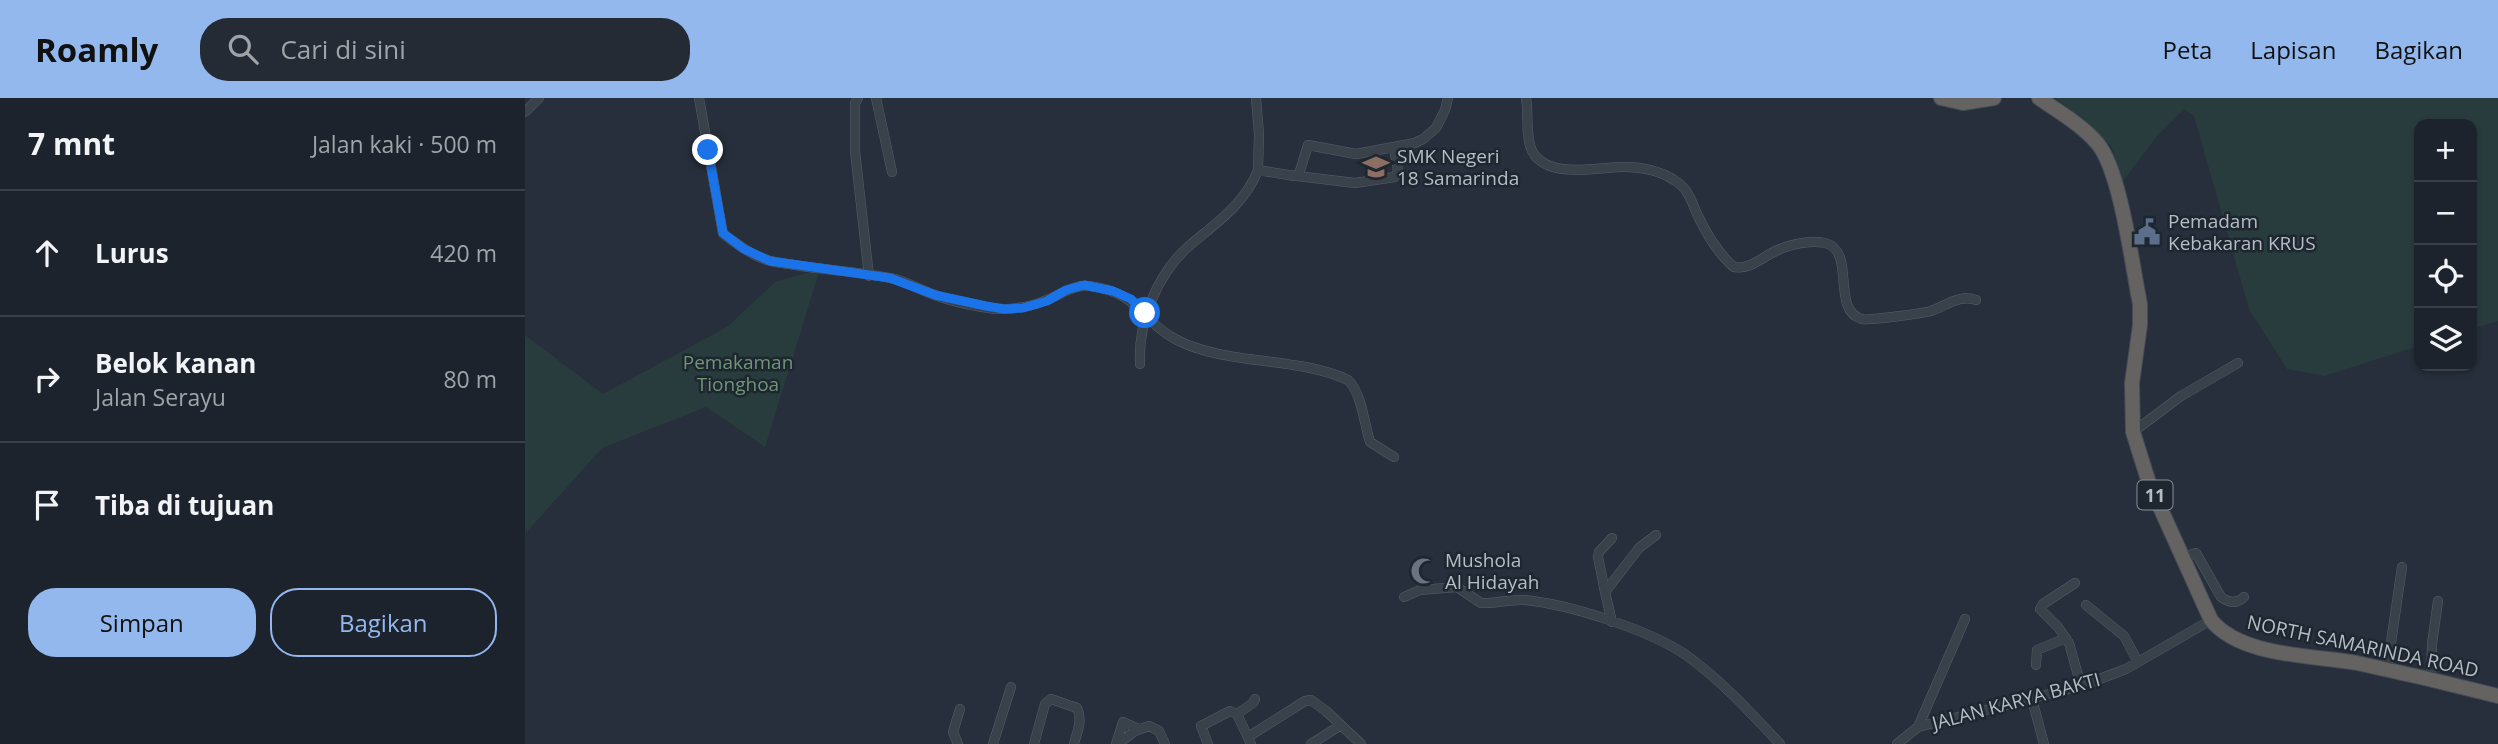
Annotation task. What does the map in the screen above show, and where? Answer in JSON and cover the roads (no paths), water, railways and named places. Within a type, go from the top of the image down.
[{"type":"highway","points":[[1941,98],[1963,103],[1994,98]]},
{"type":"highway","name":"11","points":[[2039,98],[2092,138],[2106,158],[2115,182],[2140,304],[2140,325],[2132,383],[2133,432],[2149,483],[2211,620]]},
{"type":"highway","name":"NORTH SAMARINDA ROAD","points":[[2211,620],[2220,631],[2229,636],[2264,649],[2387,670],[2498,696]]},
{"type":"street","points":[[525,112],[539,98]]},
{"type":"street","points":[[699,98],[723,233],[764,259],[890,278],[952,300],[1004,309],[1023,308],[1047,301],[1066,290],[1084,285],[1113,291],[1131,299],[1160,328],[1177,340],[1199,348],[1296,366],[1348,380],[1353,384],[1370,442],[1394,457]]},
{"type":"street","points":[[857,98],[854,138],[869,276]]},
{"type":"street","points":[[876,98],[892,173]]},
{"type":"street","points":[[1140,364],[1145,313],[1179,256],[1228,215],[1252,186],[1258,170],[1256,98]]},
{"type":"street","points":[[1297,176],[1308,145],[1346,153],[1415,143],[1431,134],[1440,122],[1448,98]]},
{"type":"street","points":[[1526,98],[1529,142],[1538,159],[1563,169],[1643,168],[1675,180],[1689,194],[1703,226],[1734,267],[1749,266],[1784,247],[1824,243],[1833,247],[1840,256],[1846,299],[1850,310],[1860,318],[1871,320],[1929,311],[1962,298],[1976,300]]},
{"type":"street","points":[[1258,170],[1355,183],[1395,177],[1398,171],[1394,148]]},
{"type":"street","points":[[2133,432],[2181,396],[2238,363]]},
{"type":"street","points":[[1605,592],[1642,544],[1656,535]]},
{"type":"street","points":[[1612,538],[1603,546],[1598,557],[1612,622]]},
{"type":"street","points":[[2183,557],[2196,553],[2221,597],[2226,601],[2237,601],[2244,597]]},
{"type":"street","points":[[2387,670],[2402,567]]},
{"type":"street","points":[[2075,583],[2040,608],[2066,638],[2081,686]]},
{"type":"street","points":[[1404,597],[1420,590],[1444,586],[1462,589],[1481,603],[1509,600],[1540,602],[1612,622],[1663,642],[1686,655],[1733,695],[1780,744]]},
{"type":"street","points":[[2431,680],[2432,644],[2438,601]]},
{"type":"street","points":[[2086,605],[2124,636],[2138,662]]},
{"type":"street","points":[[1918,727],[1965,619]]},
{"type":"street","name":"JALAN KARYA BAKTI","points":[[1897,744],[1918,727],[2081,686],[2138,662],[2211,620]]},
{"type":"street","points":[[2036,665],[2037,650],[2066,638]]},
{"type":"street","points":[[993,744],[1011,687]]},
{"type":"street","points":[[1034,744],[1045,704],[1051,699],[1079,711],[1080,719],[1074,744]]},
{"type":"street","points":[[1208,744],[1202,731],[1204,722],[1230,711],[1237,713],[1253,704],[1255,699]]},
{"type":"street","points":[[2032,699],[2044,744]]},
{"type":"street","points":[[1237,713],[1250,740],[1307,701],[1314,701],[1361,744]]},
{"type":"street","points":[[958,744],[953,732],[960,709]]},
{"type":"street","points":[[1120,742],[1123,722],[1139,729],[1153,728],[1159,731],[1165,744]]},
{"type":"street","points":[[1311,744],[1341,725]]},
{"type":"place","name":"SMK Negeri 18 Samarinda","points":[[1376,167]]},
{"type":"place","name":"Pemadam Kebakaran KRUS","points":[[2147,232]]},
{"type":"place","name":"Mushola Al Hidayah","points":[[1424,571]]},
{"type":"park label","name":"Pemakaman Tionghoa","points":[[738,373]]}]
